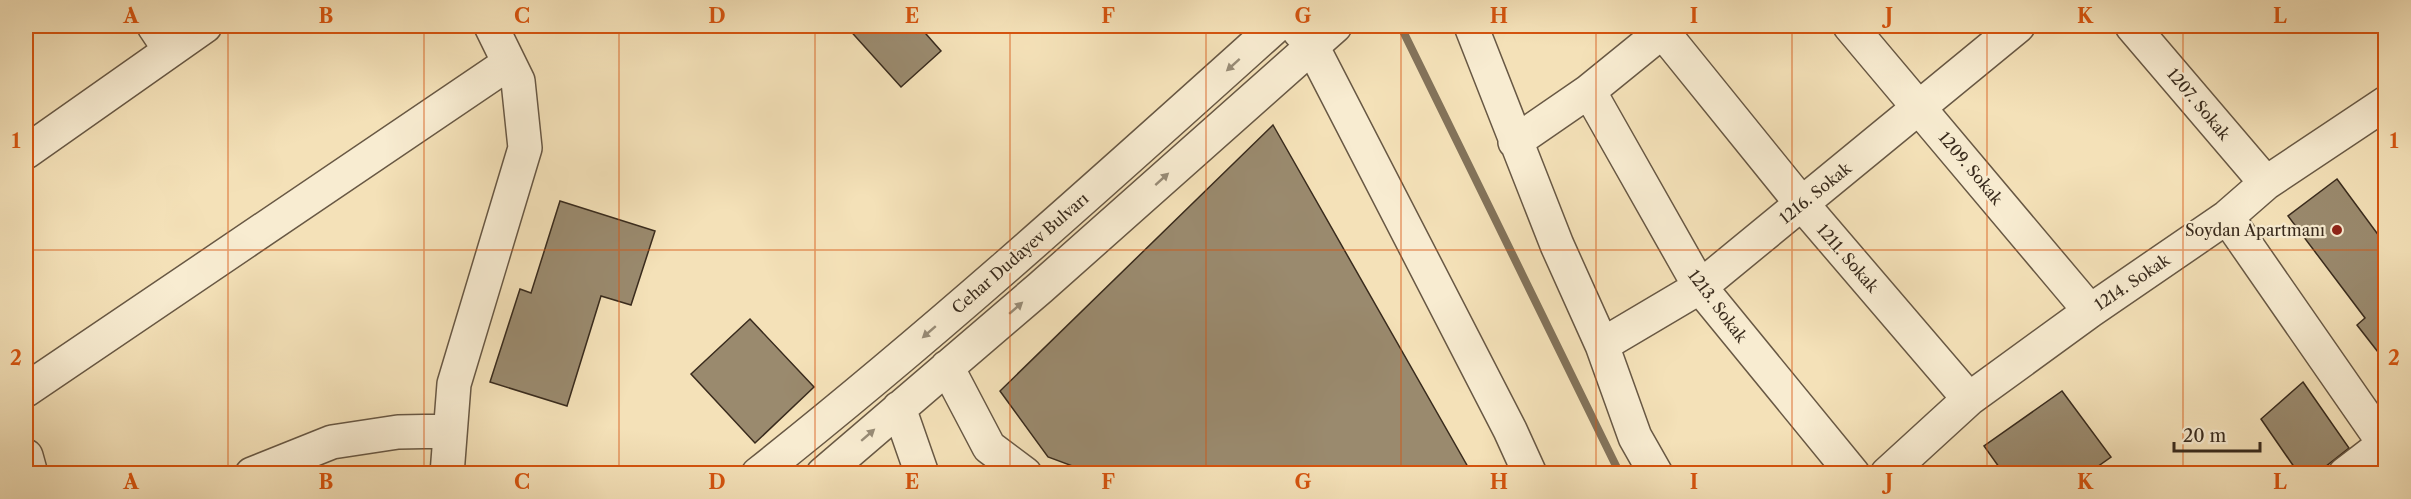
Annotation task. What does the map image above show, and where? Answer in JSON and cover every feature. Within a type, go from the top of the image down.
[{"type":"street","points":[[26,152],[162,38],[205,26]]},
{"type":"street","points":[[447,474],[454,384],[525,148],[518,81],[491,26]]},
{"type":"street","name":"Cehar Dudayev Bulvarı","points":[[758,474],[842,407],[1147,142],[1276,26]]},
{"type":"street","points":[[1471,26],[1557,245],[1602,345],[1635,437],[1656,474]]},
{"type":"street","name":"1209. Sokak","points":[[1850,26],[1920,106],[2090,311]]},
{"type":"street","name":"1216. Sokak","points":[[1602,345],[1700,287],[2018,26]]},
{"type":"street","name":"1207. Sokak","points":[[2132,26],[2266,183]]},
{"type":"street","points":[[1515,142],[1589,91],[1665,28]]},
{"type":"street","name":"1211. Sokak","points":[[1665,28],[1802,204],[1969,399]]},
{"type":"street","points":[[823,474],[947,367],[1314,32],[1530,474]]},
{"type":"street","points":[[26,390],[509,63]]},
{"type":"street","name":"1213. Sokak","points":[[1589,91],[1700,287],[1852,474]]},
{"type":"street","name":"1214. Sokak","points":[[1887,474],[1969,399],[2090,311],[2227,218],[2266,183],[2385,103]]},
{"type":"street","points":[[2227,218],[2385,445],[2345,474]]},
{"type":"street","points":[[947,367],[988,447],[1025,474]]},
{"type":"street","points":[[899,408],[922,474]]},
{"type":"street","points":[[252,474],[332,442],[398,432],[450,431]]},
{"type":"street","points":[[26,456],[31,474]]},
{"type":"building","points":[[846,26],[919,26],[941,51],[901,87]]},
{"type":"building","points":[[1273,125],[1472,474],[1094,474],[1048,457],[1000,391]]},
{"type":"building","name":"Soydan Apartmanı","points":[[2337,179],[2385,244],[2385,361],[2357,325],[2365,318],[2288,216]]},
{"type":"building","points":[[560,201],[655,231],[631,305],[601,296],[567,406],[490,382],[520,289],[531,293]]},
{"type":"building","points":[[750,319],[814,387],[755,443],[691,374]]},
{"type":"building","points":[[2303,382],[2349,448],[2316,474],[2299,474],[2261,419]]},
{"type":"building","points":[[2062,391],[2111,457],[2087,474],[2004,474],[1984,446]]},
{"type":"waterway","points":[[1402,29],[1620,474]]},
{"type":"place","name":"Soydan Apartmanı","points":[[2337,230]]}]
